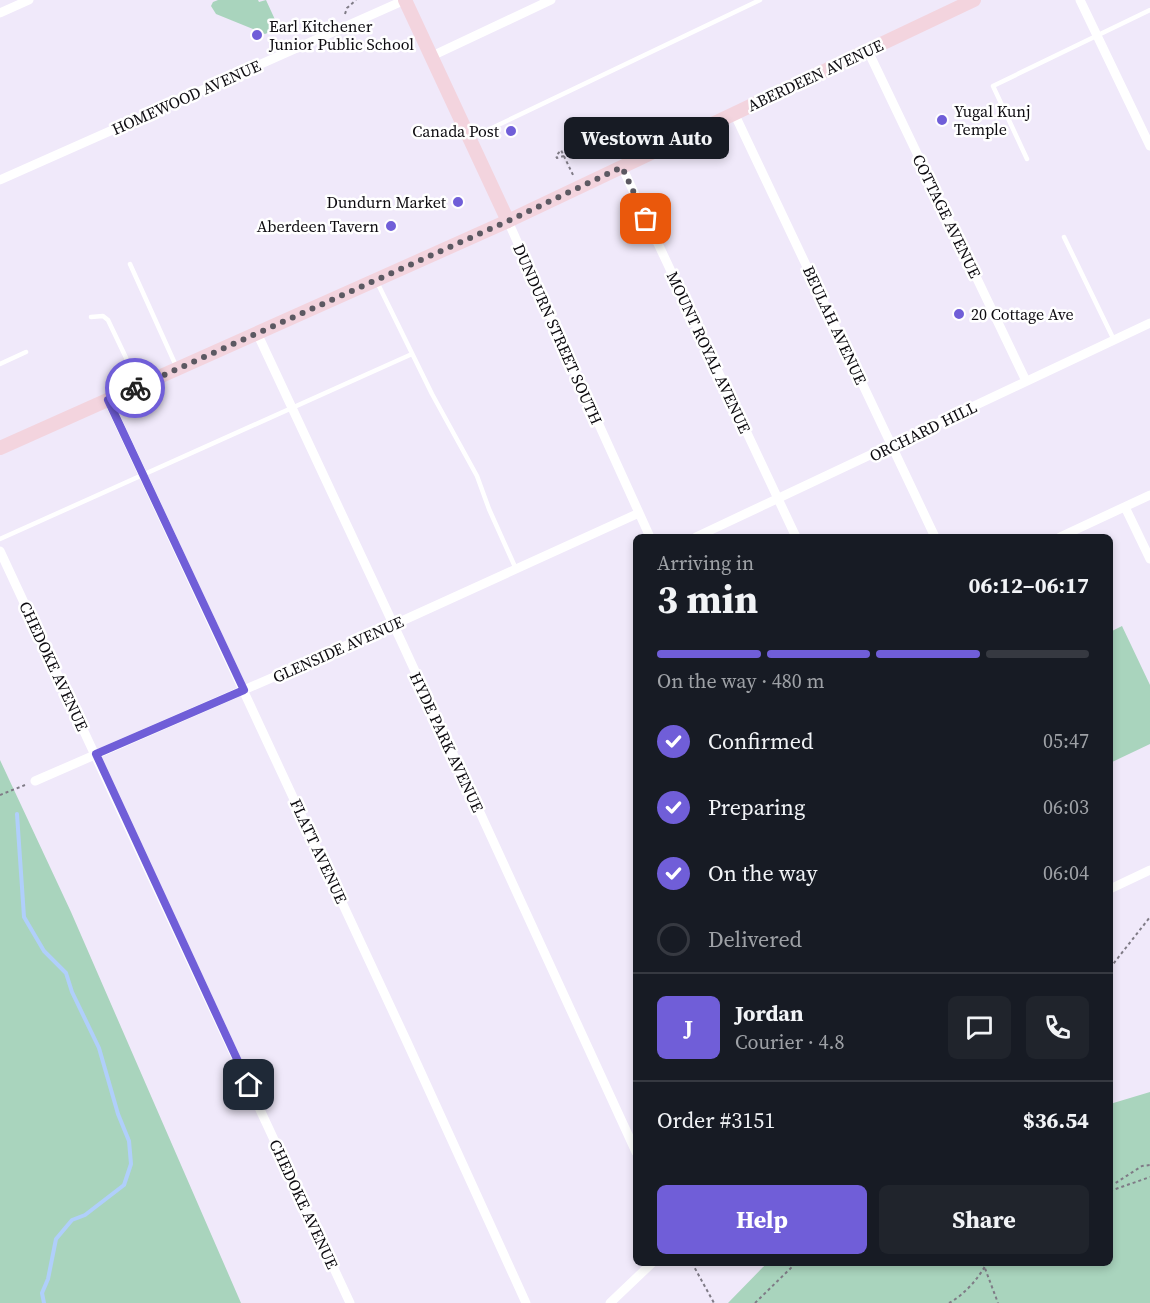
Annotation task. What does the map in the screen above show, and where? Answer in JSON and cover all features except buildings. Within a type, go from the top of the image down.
[{"type":"main road","name":"DUNDURN STREET SOUTH","points":[[405,0],[508,221]]},
{"type":"main road","name":"ABERDEEN AVENUE","points":[[0,448],[508,221],[975,0]]},
{"type":"street","points":[[0,13],[29,0]]},
{"type":"street","name":"HOMEWOOD AVENUE","points":[[0,180],[405,0]]},
{"type":"street","points":[[432,56],[551,0]]},
{"type":"street","points":[[1080,0],[1150,146]]},
{"type":"street","name":"COTTAGE AVENUE","points":[[868,51],[1026,381]]},
{"type":"street","name":"BEULAH AVENUE","points":[[734,113],[934,534]]},
{"type":"street","name":"MOUNT ROYAL AVENUE","points":[[622,167],[794,534]]},
{"type":"street","name":"DUNDURN STREET SOUTH","points":[[508,221],[649,534]]},
{"type":"street","name":"ORCHARD HILL","points":[[702,534],[1150,323]]},
{"type":"street","name":"HYDE PARK AVENUE","points":[[256,333],[633,1145]]},
{"type":"street","name":"FLATT AVENUE","points":[[108,400],[526,1303]]},
{"type":"street","points":[[1066,534],[1150,495]]},
{"type":"street","points":[[1125,507],[1150,559]]},
{"type":"street","name":"GLENSIDE AVENUE","points":[[35,781],[393,625],[639,513]]},
{"type":"street","name":"CHEDOKE AVENUE","points":[[0,551],[350,1303]]},
{"type":"street","points":[[1113,888],[1150,870]]},
{"type":"street","points":[[609,1303],[649,1266]]},
{"type":"lane","points":[[471,138],[760,0]]},
{"type":"lane","points":[[1027,159],[993,86],[1150,10]]},
{"type":"lane","points":[[1064,237],[1114,340]]},
{"type":"lane","points":[[130,264],[177,368]]},
{"type":"lane","points":[[376,279],[412,354],[477,476],[516,569]]},
{"type":"lane","points":[[91,317],[103,316],[108,320],[139,386]]},
{"type":"lane","points":[[0,364],[26,352]]},
{"type":"lane","points":[[0,539],[412,354]]},
{"type":"path","points":[[346,26],[344,18],[348,8],[356,0]]},
{"type":"path","points":[[564,156],[579,188]]},
{"type":"path","points":[[0,795],[35,781]]},
{"type":"path","points":[[1113,964],[1150,917]]},
{"type":"path","points":[[1113,1184],[1142,1166],[1150,1165]]},
{"type":"path","points":[[1113,1190],[1150,1178]]},
{"type":"path","points":[[694,1266],[714,1303]]},
{"type":"path","points":[[755,1303],[793,1266]]},
{"type":"path","points":[[949,1303],[959,1298],[983,1266]]},
{"type":"path","points":[[986,1266],[998,1303]]},
{"type":"green space","points":[[218,0],[258,0],[259,2],[266,0],[277,24],[274,30],[265,34],[216,14],[211,6]]},
{"type":"green space","points":[[1122,626],[1150,685],[1150,744],[1113,762],[1113,630]]},
{"type":"green space","points":[[0,760],[71,912],[241,1303],[0,1303]]},
{"type":"green space","points":[[1150,1092],[1150,1303],[728,1303],[764,1266],[1113,1266],[1113,1103]]},
{"type":"waterway","points":[[17,814],[24,917],[44,951],[66,973],[72,992],[99,1048],[118,1114],[129,1141],[131,1164],[124,1185],[85,1215],[72,1220],[56,1239],[48,1279],[42,1293],[44,1303]]},
{"type":"way so far","points":[[135,388],[508,221],[622,167],[646,219]]},
{"type":"place","name":"Earl Kitchener Junior Public School","points":[[257,35]]},
{"type":"place","name":"Yugal Kunj Temple","points":[[942,120]]},
{"type":"place","name":"Canada Post","points":[[511,131]]},
{"type":"place","name":"Dundurn Market","points":[[458,202]]},
{"type":"place","name":"Westown Auto","points":[[646,219]]},
{"type":"place","name":"Aberdeen Tavern","points":[[391,226]]},
{"type":"place","name":"20 Cottage Ave","points":[[959,314]]},
{"type":"route","points":[[135,388],[108,400],[244,690],[96,754],[130,832],[249,1085]]}]
